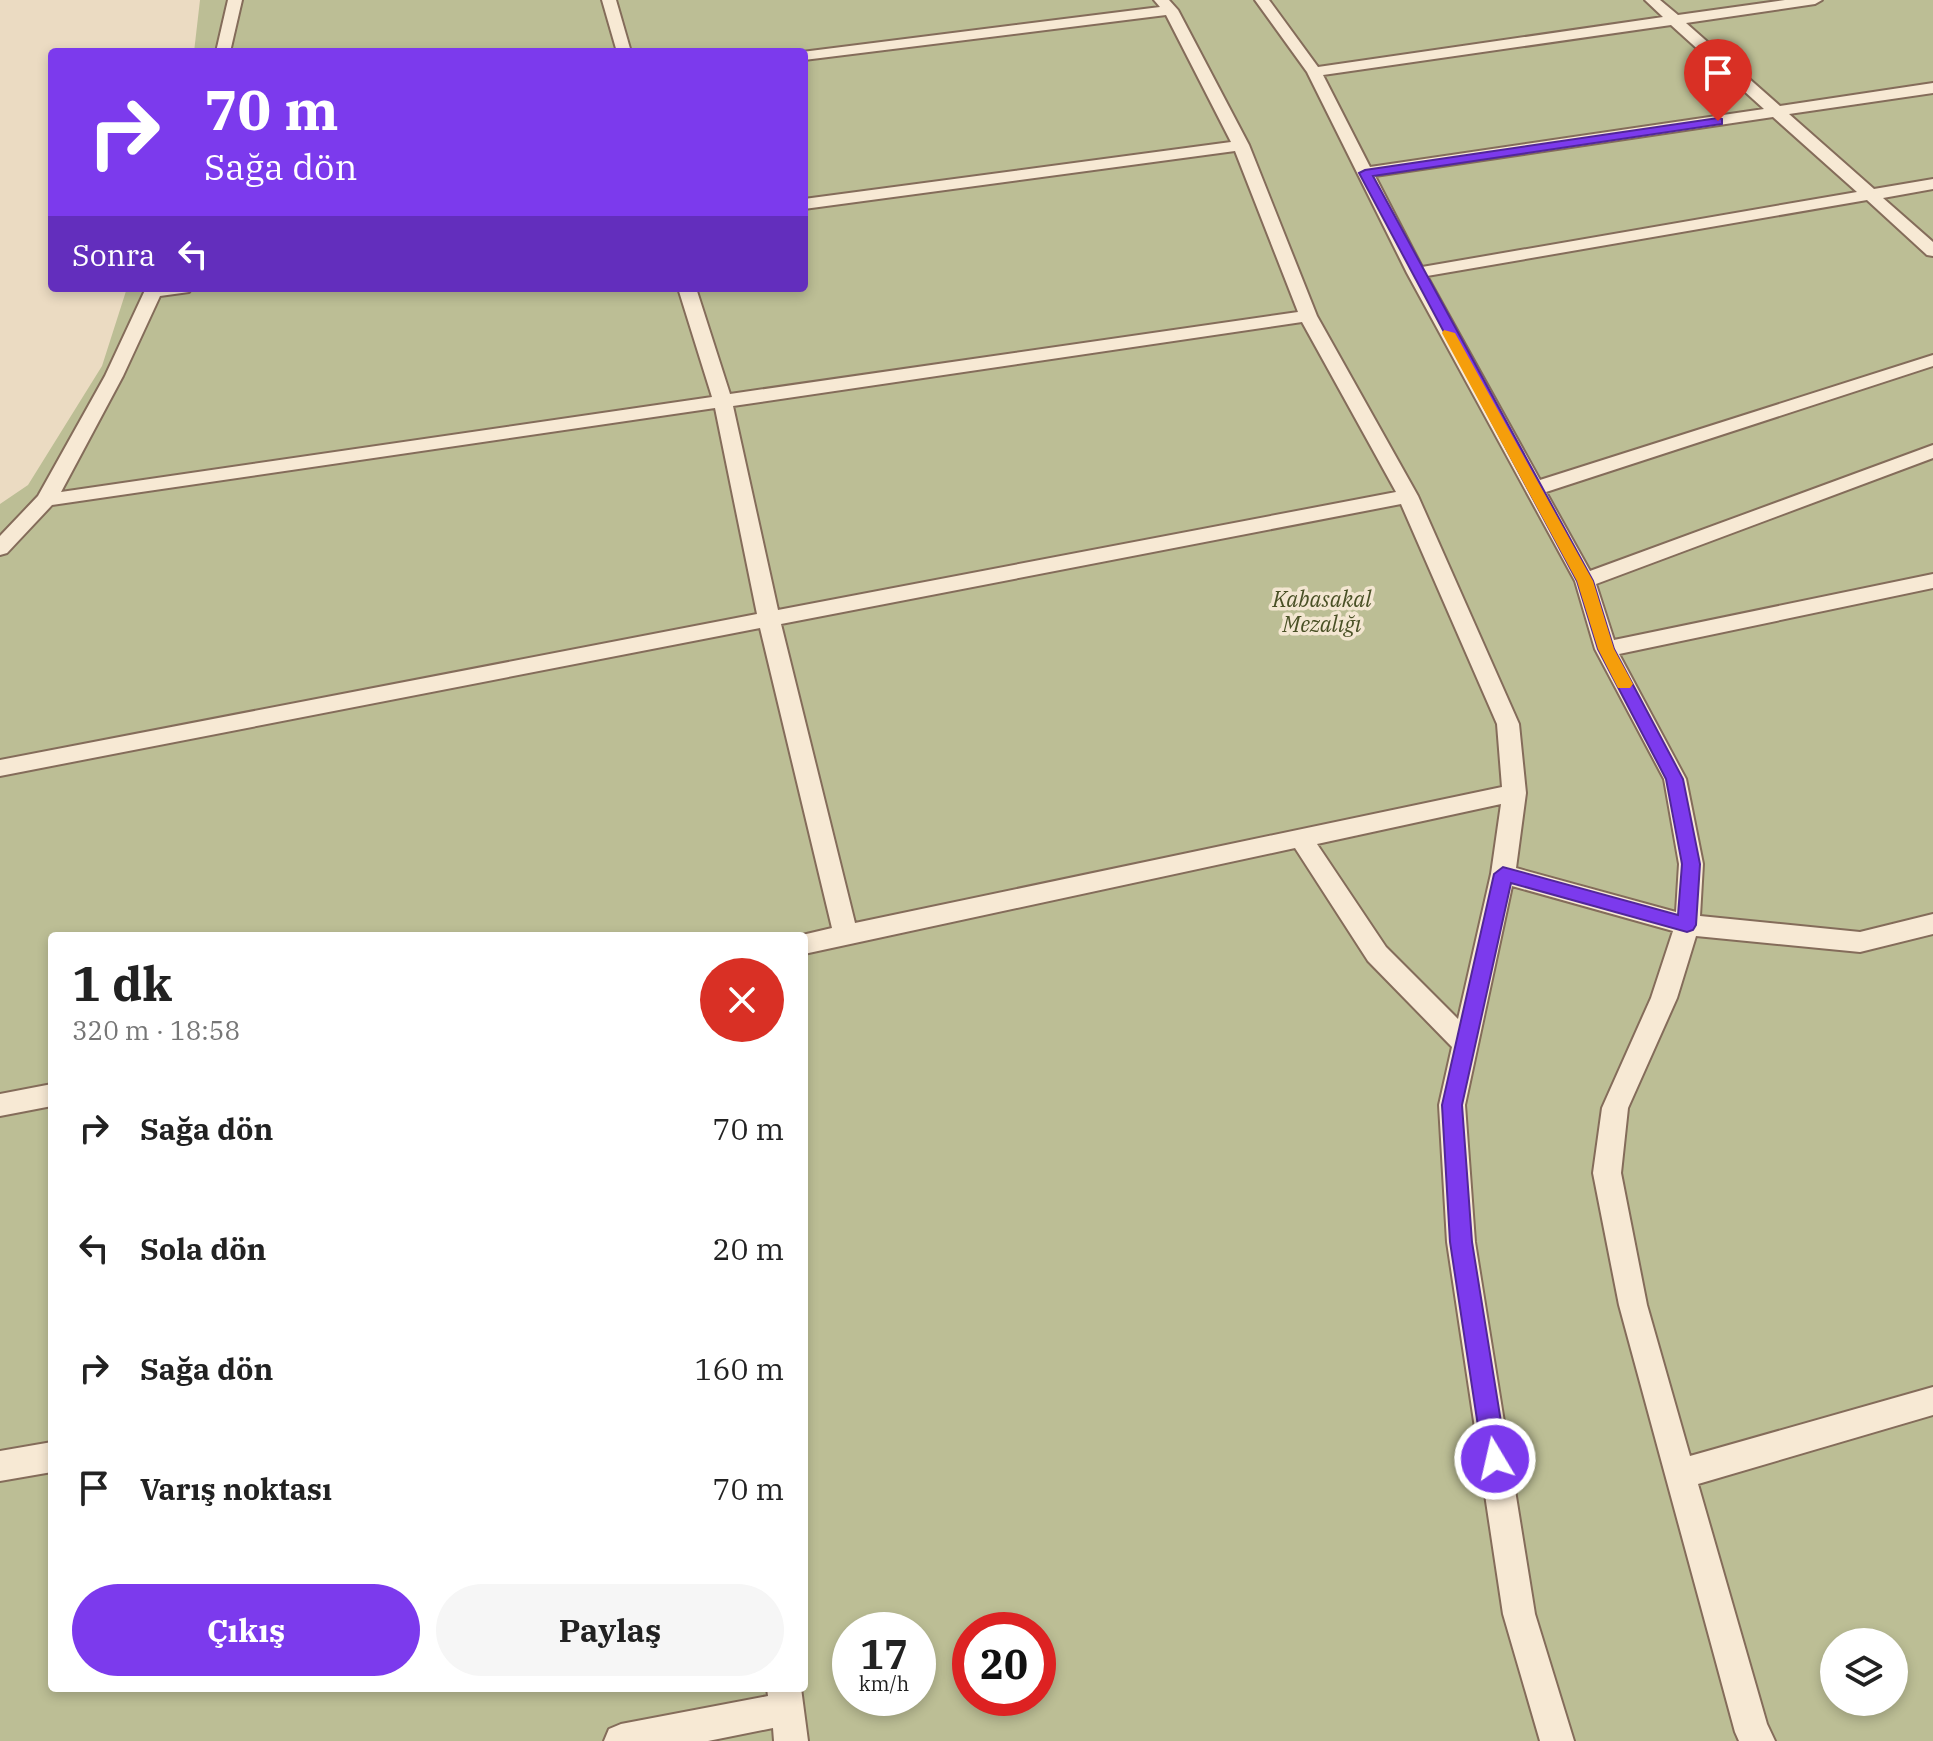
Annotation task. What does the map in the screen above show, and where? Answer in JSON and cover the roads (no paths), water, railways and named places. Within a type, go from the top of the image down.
[{"type":"lane","points":[[224,48],[239,0]]},
{"type":"lane","points":[[609,0],[623,48]]},
{"type":"lane","points":[[1262,0],[1314,72],[1416,273],[1585,581],[1606,649],[1675,779],[1691,864],[1687,925],[1664,998],[1615,1108],[1607,1173],[1633,1305],[1752,1732],[1758,1741]]},
{"type":"lane","points":[[1652,0],[1933,251]]},
{"type":"lane","points":[[1314,72],[1815,0]]},
{"type":"lane","points":[[808,55],[1166,5],[1241,145],[1308,316],[1408,496],[1508,724],[1514,793],[1503,874],[1452,1105],[1461,1242],[1519,1614],[1557,1741]]},
{"type":"lane","points":[[1365,173],[1933,88]]},
{"type":"lane","points":[[808,203],[1241,145]]},
{"type":"lane","points":[[1416,273],[1933,184]]},
{"type":"lane","points":[[0,548],[46,500],[114,376],[153,292]]},
{"type":"lane","points":[[688,292],[723,401],[769,620],[846,935]]},
{"type":"lane","points":[[46,500],[1308,316]]},
{"type":"lane","points":[[1533,489],[1933,360]]},
{"type":"lane","points":[[1585,581],[1933,451]]},
{"type":"lane","points":[[0,768],[1408,496]]},
{"type":"lane","points":[[1606,649],[1933,581]]},
{"type":"lane","points":[[808,943],[1514,793]]},
{"type":"lane","points":[[1301,838],[1377,954],[1466,1044]]},
{"type":"lane","points":[[1503,874],[1687,925],[1860,942],[1933,924]]},
{"type":"lane","points":[[0,1105],[48,1096]]},
{"type":"lane","points":[[1680,1474],[1933,1401]]},
{"type":"lane","points":[[0,1466],[48,1458]]},
{"type":"lane","points":[[621,1741],[787,1713]]},
{"type":"park label","name":"Kabasakal Mezalığı","points":[[1322,610]]}]
